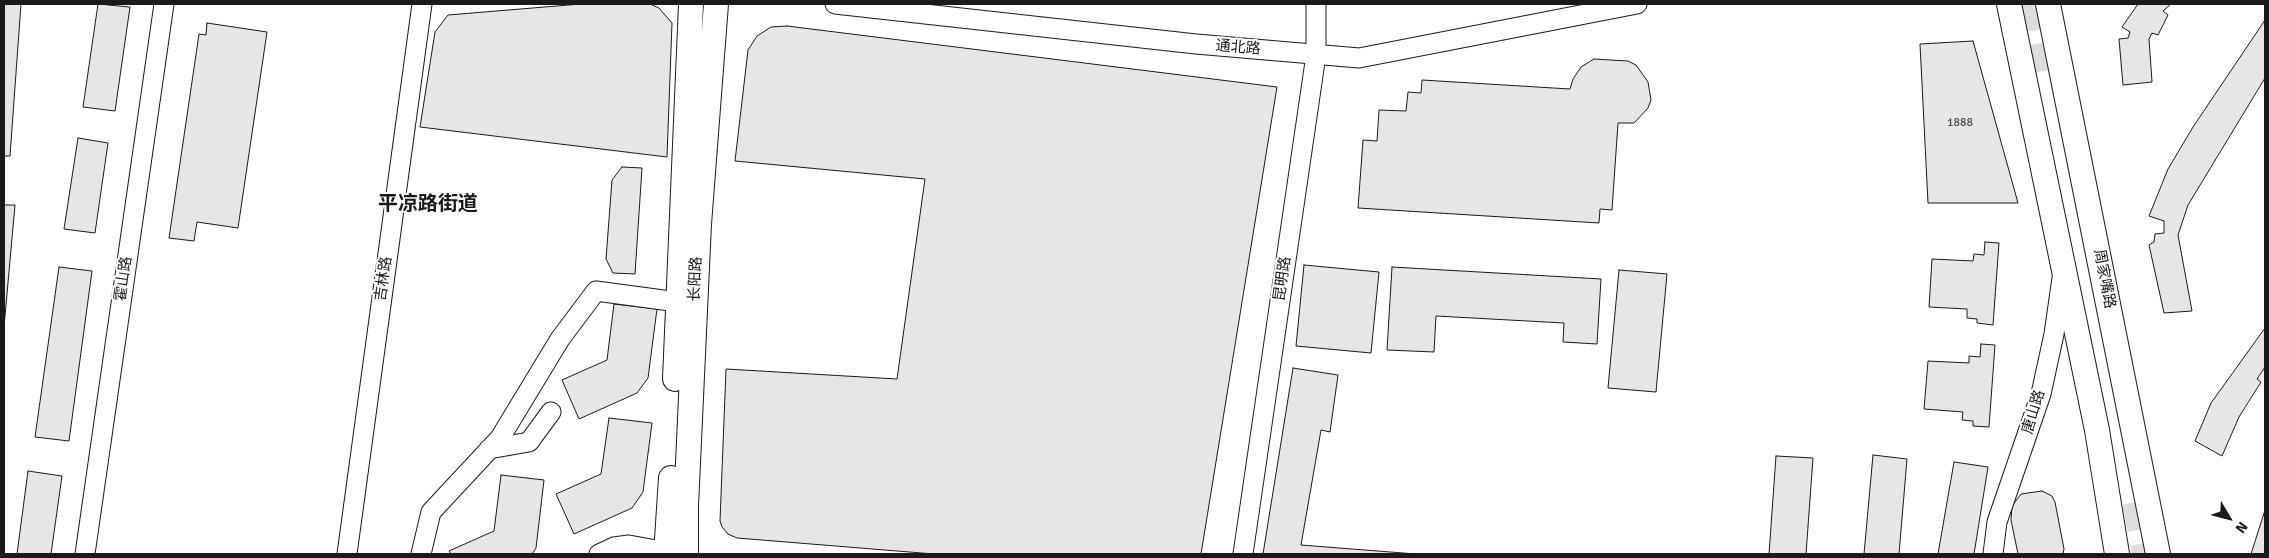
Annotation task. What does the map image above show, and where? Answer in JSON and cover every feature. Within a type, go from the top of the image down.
[{"type":"main road","name":"长阳路","points":[[674,554],[678,302],[691,4]]},
{"type":"main road","name":"长阳路","points":[[674,554],[686,506],[699,217],[716,4]]},
{"type":"main road","points":[[2009,4],[2064,267],[2096,430],[2117,554]]},
{"type":"main road","name":"周家嘴路","points":[[2048,4],[2158,554]]},
{"type":"street","name":"霍山路","points":[[85,554],[164,4]]},
{"type":"street","name":"吉林路","points":[[347,554],[422,4]]},
{"type":"street","name":"通北路","points":[[835,4],[1316,56],[1359,58],[1637,4]]},
{"type":"street","name":"昆明路","points":[[1243,554],[1316,56],[1316,4]]},
{"type":"street","name":"唐山路","points":[[1993,554],[1997,522],[2041,394],[2054,334],[2064,267]]},
{"type":"street","points":[[421,554],[431,512],[500,438],[560,339],[596,291],[678,302]]},
{"type":"street","points":[[489,450],[529,442],[551,412]]},
{"type":"street","points":[[599,554],[629,545],[674,554]]},
{"type":"building","points":[[4,4],[21,4],[10,156],[4,156]]},
{"type":"building","points":[[98,4],[130,7],[115,111],[83,107]]},
{"type":"building","points":[[581,4],[650,4],[659,8],[672,23],[667,157],[420,127],[435,32],[448,15]]},
{"type":"building","points":[[2138,4],[2171,4],[2163,11],[2168,15],[2158,35],[2152,33],[2149,39],[2152,82],[2123,85],[2119,39],[2128,38],[2130,32],[2122,27]]},
{"type":"building","points":[[2265,20],[2265,78],[2188,205],[2178,235],[2192,311],[2164,313],[2149,245],[2154,242],[2155,234],[2164,233],[2164,221],[2149,216],[2168,169],[2193,127]]},
{"type":"building","points":[[207,23],[267,32],[238,228],[197,222],[194,241],[169,238],[199,34],[206,35]]},
{"type":"building","points":[[787,26],[1277,87],[1201,554],[934,554],[737,538],[728,534],[722,527],[720,521],[726,369],[897,379],[925,179],[735,161],[748,50],[757,36],[771,27]]},
{"type":"building","points":[[1973,41],[2018,203],[1928,203],[1920,44]]},
{"type":"building","points":[[1594,59],[1628,61],[1636,65],[1648,82],[1651,100],[1648,108],[1634,123],[1618,123],[1612,210],[1600,209],[1599,223],[1358,208],[1363,140],[1377,141],[1379,110],[1406,111],[1408,92],[1421,93],[1422,80],[1570,89],[1573,79],[1581,67]]},
{"type":"building","points":[[78,138],[108,143],[95,233],[64,229]]},
{"type":"building","points":[[622,167],[642,168],[635,274],[613,273],[606,259],[612,180]]},
{"type":"building","points":[[4,205],[15,205],[4,327]]},
{"type":"building","points":[[1985,242],[1999,243],[1993,325],[1977,323],[1977,319],[1967,318],[1967,309],[1929,307],[1932,259],[1973,261],[1974,254],[1984,255]]},
{"type":"building","points":[[1304,265],[1379,272],[1371,353],[1296,346]]},
{"type":"building","points":[[59,267],[92,271],[69,441],[35,437]]},
{"type":"building","points":[[1392,267],[1601,279],[1597,344],[1563,342],[1564,323],[1436,316],[1434,352],[1387,350]]},
{"type":"building","points":[[1619,270],[1667,274],[1656,392],[1608,388]]},
{"type":"building","points":[[614,304],[657,309],[648,378],[637,393],[579,419],[562,380],[607,360]]},
{"type":"building","points":[[2265,328],[2265,367],[2257,379],[2261,382],[2239,417],[2222,456],[2195,441],[2211,403]]},
{"type":"building","points":[[1981,344],[1995,345],[1989,427],[1973,426],[1973,421],[1962,420],[1963,412],[1924,409],[1928,361],[1969,363],[1969,356],[1980,357]]},
{"type":"building","points":[[1293,368],[1338,375],[1330,432],[1321,430],[1301,545],[1416,554],[1263,554]]},
{"type":"building","points":[[609,418],[652,423],[643,492],[632,508],[574,534],[556,494],[601,474]]},
{"type":"building","points":[[1873,455],[1907,459],[1899,554],[1864,554]]},
{"type":"building","points":[[1776,456],[1813,458],[1806,554],[1769,554]]},
{"type":"building","points":[[1954,462],[1988,467],[1974,554],[1938,554]]},
{"type":"building","points":[[28,471],[62,476],[51,554],[17,554]]},
{"type":"building","points":[[501,475],[544,480],[536,548],[532,554],[451,554],[449,551],[494,531]]},
{"type":"building","points":[[2042,491],[2052,496],[2055,502],[2064,549],[2063,554],[2018,554],[2011,520],[2012,506],[2021,494]]},
{"type":"building","points":[[2265,510],[2265,554],[2251,554]]},
{"type":"tunnel","points":[[2022,4],[2035,79]]},
{"type":"tunnel","points":[[2136,502],[2146,554]]},
{"type":"district","name":"平凉路街道","points":[[428,205]]}]
